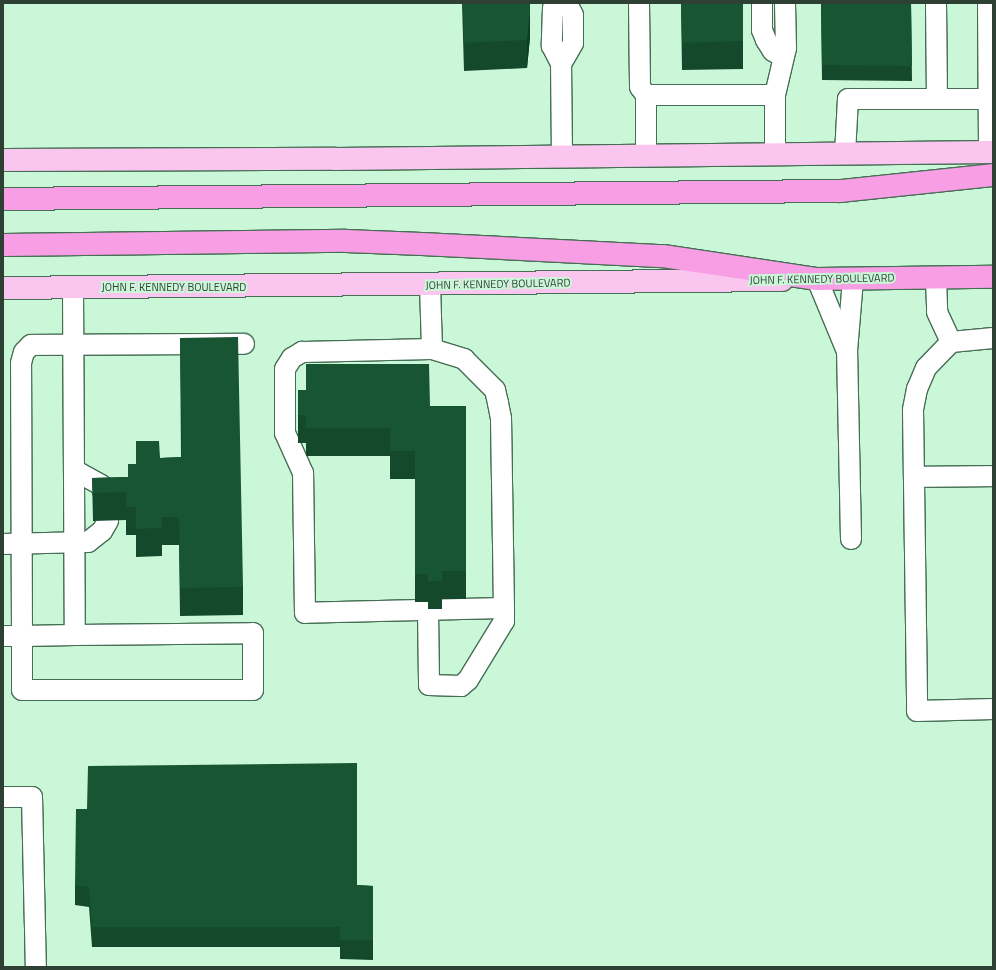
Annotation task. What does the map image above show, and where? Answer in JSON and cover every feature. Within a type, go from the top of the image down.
[{"type":"highway","points":[[3,199],[841,191],[993,174]]},
{"type":"highway","points":[[3,245],[346,241],[422,244],[663,256],[816,279]]},
{"type":"highway","name":"JOHN F. KENNEDY BOULEVARD","points":[[816,279],[993,277]]},
{"type":"main road","points":[[3,160],[562,157],[991,152]]},
{"type":"main road","name":"JOHN F. KENNEDY BOULEVARD","points":[[3,288],[430,285],[816,279]]},
{"type":"lane","points":[[558,3],[553,8],[552,46],[562,64]]},
{"type":"lane","points":[[562,157],[562,64],[573,43],[573,15],[567,3]]},
{"type":"lane","points":[[639,3],[640,87],[646,95],[646,156]]},
{"type":"lane","points":[[762,3],[762,30],[766,40],[773,50],[784,57]]},
{"type":"lane","points":[[775,155],[775,95],[784,57],[785,3]]},
{"type":"lane","points":[[936,3],[937,99]]},
{"type":"lane","points":[[988,3],[991,152]]},
{"type":"lane","points":[[646,95],[775,95]]},
{"type":"lane","points":[[845,154],[848,99],[989,99]]},
{"type":"lane","points":[[936,278],[937,312],[951,342]]},
{"type":"lane","points":[[816,279],[847,351]]},
{"type":"lane","points":[[851,539],[847,351],[853,279]]},
{"type":"lane","points":[[430,285],[432,349]]},
{"type":"lane","points":[[73,288],[75,635]]},
{"type":"lane","points":[[993,338],[951,342],[926,368],[917,389],[913,410],[917,711],[993,709]]},
{"type":"lane","points":[[12,636],[253,633],[253,690],[22,690],[12,636],[12,544],[21,363],[24,352],[31,345],[244,344]]},
{"type":"lane","points":[[428,610],[429,685],[461,686],[468,680],[504,620],[504,608],[501,418],[495,390],[464,358],[432,349],[302,352],[292,358],[285,369],[285,433],[299,460],[303,473],[304,613],[504,608]]},
{"type":"lane","points":[[12,544],[88,542],[102,531],[108,513],[101,485],[74,470]]},
{"type":"lane","points":[[914,476],[993,476]]},
{"type":"lane","points":[[3,797],[32,797],[36,967]]},
{"type":"building","points":[[463,3],[530,3],[527,40],[464,43]]},
{"type":"building","points":[[681,3],[743,3],[743,41],[682,43]]},
{"type":"building","points":[[821,3],[911,3],[912,66],[822,65]]},
{"type":"building","points":[[238,337],[243,587],[180,588],[179,517],[162,517],[162,528],[136,529],[136,507],[126,507],[126,492],[93,493],[92,478],[128,477],[128,464],[136,464],[136,441],[159,441],[160,458],[182,457],[180,338]]},
{"type":"building","points":[[306,364],[429,364],[430,406],[466,406],[466,571],[442,571],[442,581],[428,581],[428,574],[415,574],[415,451],[390,451],[390,428],[306,428],[306,415],[298,415],[298,390],[306,390]]},
{"type":"building","points":[[357,763],[357,885],[373,886],[373,940],[340,940],[340,927],[92,927],[89,887],[75,885],[76,809],[87,809],[88,766]]}]
